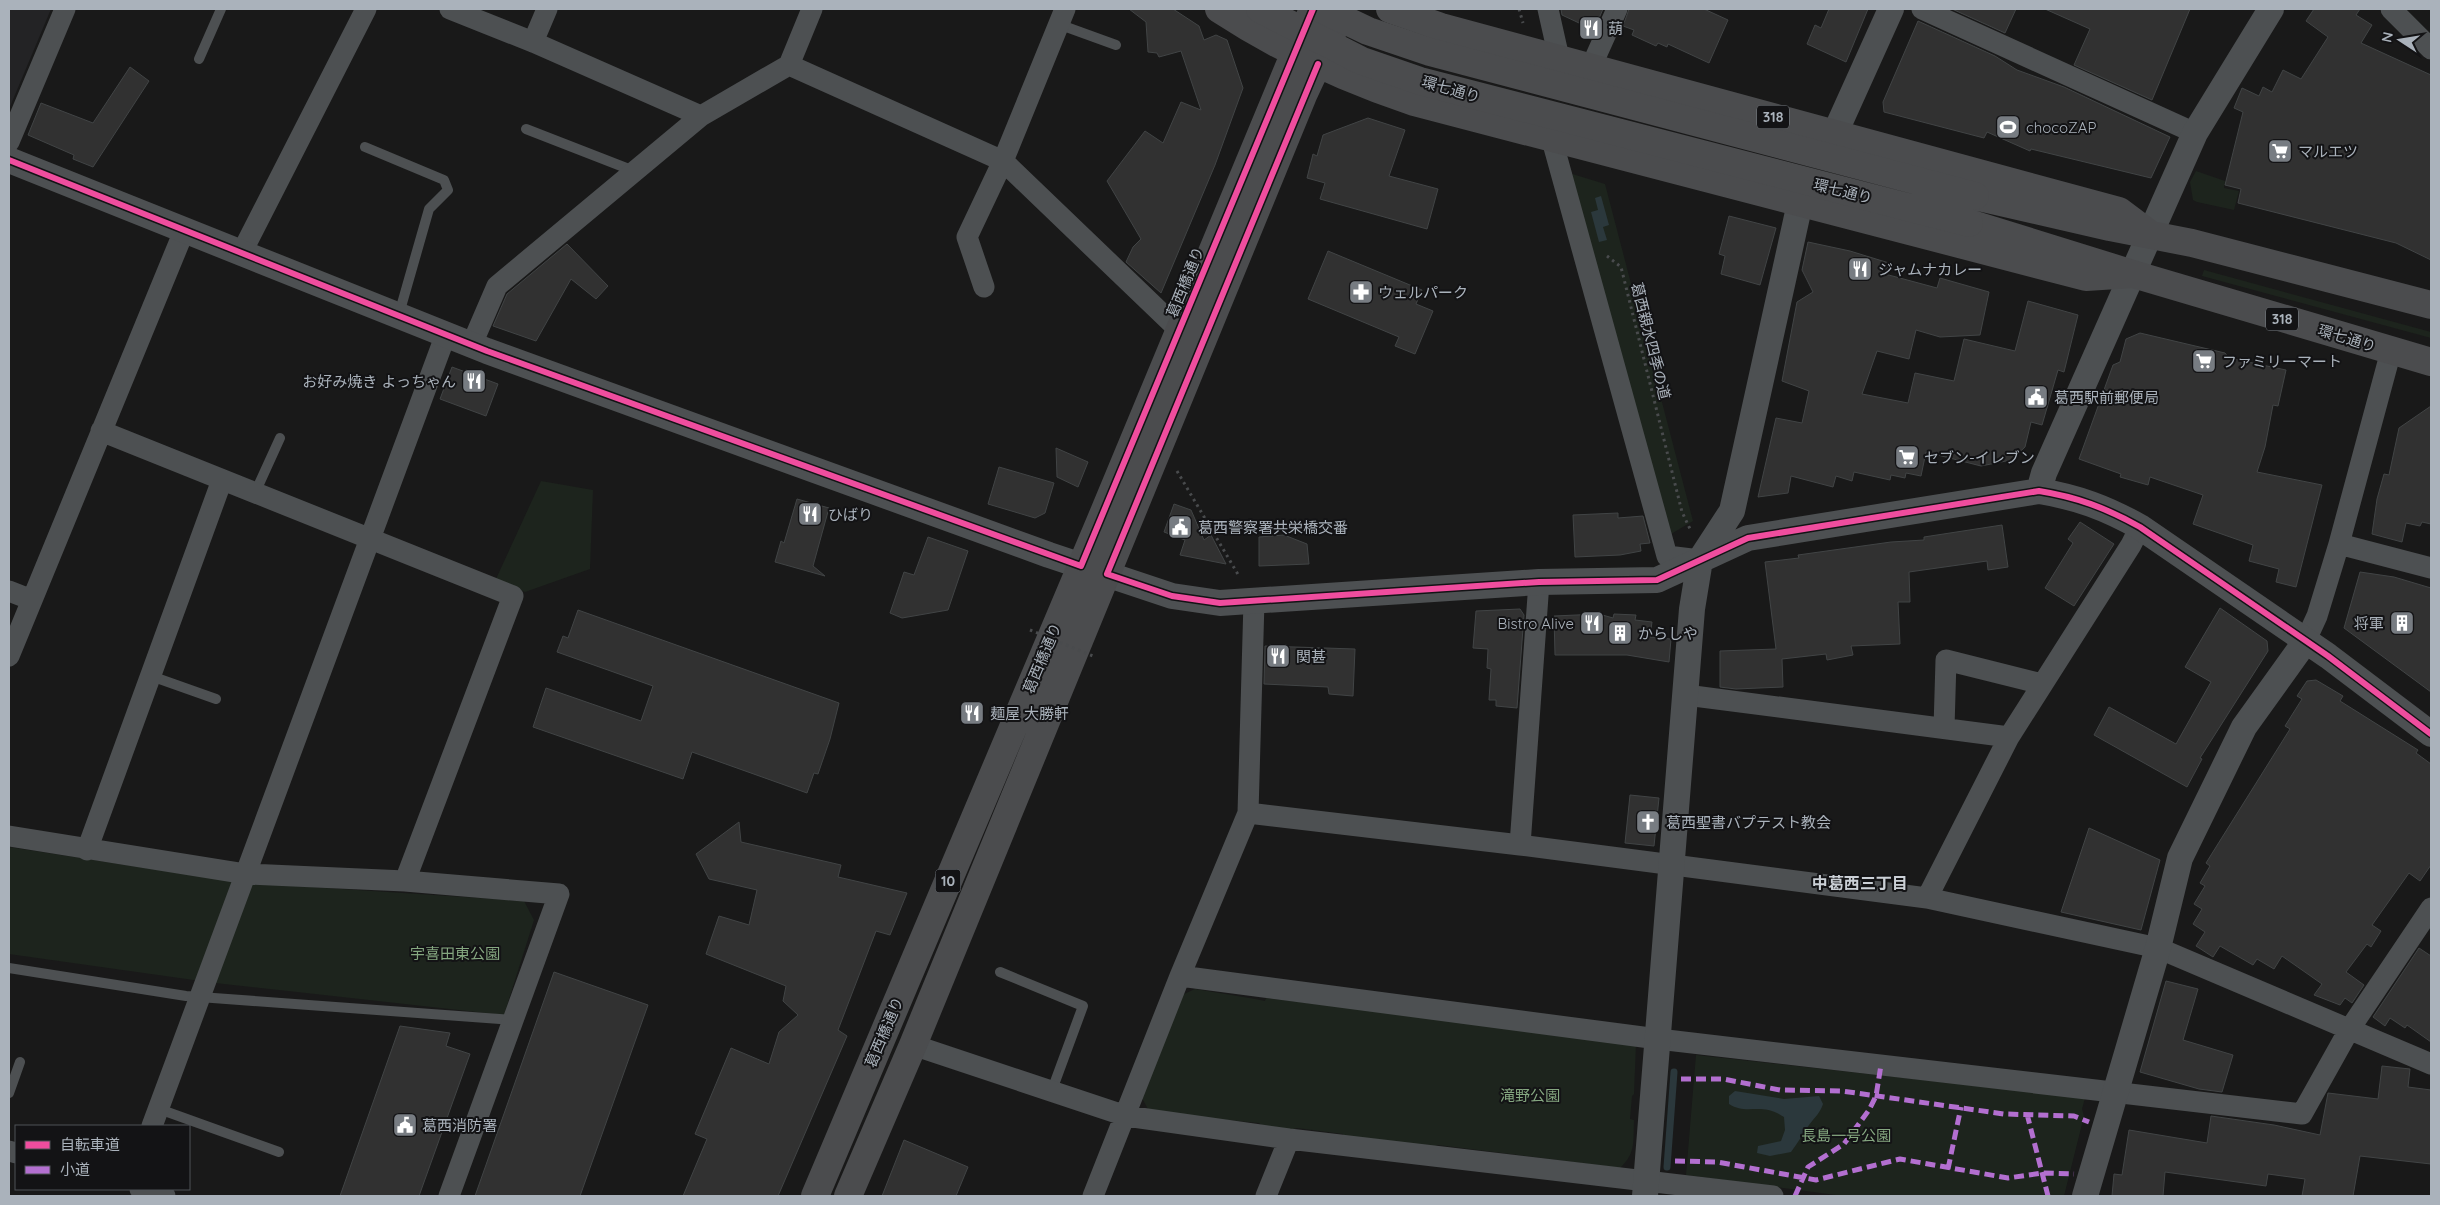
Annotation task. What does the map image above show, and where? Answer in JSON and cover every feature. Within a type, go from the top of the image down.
[{"type":"main road","points":[[1219,9],[1293,53],[1374,89],[1414,102],[1552,140],[2086,277],[2133,274]]},
{"type":"main road","name":"環七通り","points":[[1260,9],[1362,61],[1420,81],[1969,223],[2133,274],[2431,362]]},
{"type":"main road","name":"葛西橋通り","points":[[815,1196],[1081,566],[1293,53],[1313,9]]},
{"type":"main road","name":"環七通り","points":[[1322,9],[1368,31],[1448,57],[1975,196],[2152,235],[2431,305]]},
{"type":"main road","name":"葛西橋通り","points":[[848,1196],[1342,9]]},
{"type":"main road","name":"318","points":[[1390,9],[1441,27],[2119,211],[2152,235]]},
{"type":"street","points":[[9,142],[64,9]]},
{"type":"street","points":[[241,254],[366,9]]},
{"type":"street","points":[[450,9],[533,42],[701,116]]},
{"type":"street","points":[[533,42],[547,9]]},
{"type":"street","points":[[472,344],[496,286],[701,116],[788,65],[812,9]]},
{"type":"street","points":[[1548,9],[1559,58]]},
{"type":"street","points":[[1591,67],[1617,9]]},
{"type":"street","points":[[1835,133],[1891,9]]},
{"type":"street","points":[[1922,9],[2195,134]]},
{"type":"street","points":[[2039,491],[2044,473],[2152,235],[2195,134],[2271,9]]},
{"type":"street","points":[[2391,9],[2431,49]]},
{"type":"street","points":[[984,287],[967,237],[1003,160],[1062,16]]},
{"type":"street","points":[[788,65],[1003,160],[1179,330]]},
{"type":"street","points":[[1552,140],[1667,556],[1700,560]]},
{"type":"street","points":[[9,160],[241,254],[472,344],[1081,566],[1172,596],[1195,601],[1220,603],[1539,582],[1657,580],[1748,538],[2039,491],[2060,494],[2110,510],[2140,527],[2328,656],[2431,734]]},
{"type":"street","points":[[1646,1189],[1692,609],[1700,560],[1732,511],[1800,203]]},
{"type":"street","points":[[9,656],[184,231]]},
{"type":"street","points":[[156,1118],[199,997],[446,334]]},
{"type":"street","points":[[2085,1196],[2158,948],[2180,858],[2244,727],[2305,642],[2317,616],[2340,544],[2391,351]]},
{"type":"street","points":[[101,432],[513,596],[405,881]]},
{"type":"street","points":[[87,850],[222,480]]},
{"type":"street","points":[[1927,898],[2009,737],[2131,545],[2140,527]]},
{"type":"street","points":[[2340,544],[2431,568]]},
{"type":"street","points":[[1520,845],[1539,582]]},
{"type":"street","points":[[9,591],[32,600]]},
{"type":"street","points":[[1094,1196],[1180,976],[1248,813],[1254,601]]},
{"type":"street","points":[[1944,728],[1946,660],[2042,684]]},
{"type":"street","points":[[1686,696],[2009,737]]},
{"type":"street","points":[[1248,813],[1520,845],[1927,898],[2158,948],[2431,1064]]},
{"type":"street","points":[[9,836],[246,874],[405,881],[559,894],[449,1196]]},
{"type":"street","points":[[1180,976],[1658,1039],[2302,1114],[2349,1030],[2431,908]]},
{"type":"street","points":[[912,1045],[1126,1116],[1646,1189],[1773,1196]]},
{"type":"street","points":[[1266,1196],[1289,1139]]},
{"type":"street","points":[[144,1190],[165,1196]]},
{"type":"lane","points":[[199,59],[221,9]]},
{"type":"lane","points":[[1062,16],[1116,45]]},
{"type":"lane","points":[[526,128],[634,172]]},
{"type":"lane","points":[[365,147],[444,180],[448,190],[429,210],[399,314]]},
{"type":"lane","points":[[255,493],[280,438]]},
{"type":"lane","points":[[151,676],[216,699]]},
{"type":"lane","points":[[9,968],[199,997],[513,1020]]},
{"type":"lane","points":[[1000,972],[1083,1006],[1052,1090]]},
{"type":"lane","points":[[9,1093],[20,1062]]},
{"type":"lane","points":[[156,1118],[181,1125]]},
{"type":"lane","points":[[190,1127],[279,1152]]},
{"type":"path","points":[[1519,9],[1525,28]]},
{"type":"path","points":[[1173,466],[1239,576]]},
{"type":"path","points":[[1030,630],[1093,656]]},
{"type":"shaded area","points":[[9,9],[51,9],[9,109]]},
{"type":"shaded area","points":[[1601,196],[1609,225],[1603,227],[1607,240],[1599,242],[1591,212],[1598,210],[1595,198]]},
{"type":"shaded area","points":[[1735,1091],[1784,1099],[1819,1096],[1823,1104],[1791,1152],[1770,1156],[1757,1153],[1758,1146],[1781,1141],[1785,1130],[1784,1117],[1768,1110],[1742,1109],[1729,1104],[1729,1096]]},
{"type":"green space","points":[[2196,171],[2225,181],[2224,188],[2239,191],[2234,210],[2193,200],[2190,182]]},
{"type":"green space","points":[[1566,172],[1605,184],[1693,521],[1666,537]]},
{"type":"green space","points":[[2204,270],[2431,332],[2431,338],[2202,276]]},
{"type":"green space","points":[[541,481],[593,490],[590,569],[525,592],[496,579]]},
{"type":"green space","name":"宇喜田東公園","points":[[9,847],[237,882],[524,901],[534,920],[504,1015],[215,983],[9,954]]},
{"type":"green space","name":"滝野公園","points":[[1195,989],[1265,1001],[1266,998],[1636,1043],[1634,1094],[1632,1096],[1630,1119],[1634,1120],[1633,1147],[1629,1157],[1620,1168],[1438,1145],[1430,1148],[1344,1140],[1343,1134],[1297,1128],[1272,1135],[1259,1123],[1150,1113],[1142,1098],[1182,995]]},
{"type":"green space","name":"長島一号公園","points":[[1696,1055],[2085,1098],[2082,1109],[2084,1116],[2064,1196],[1843,1196],[1686,1175]]},
{"type":"building","points":[[1129,9],[1173,9],[1199,26],[1204,40],[1216,35],[1227,40],[1243,88],[1215,165],[1161,293],[1126,262],[1133,247],[1141,239],[1107,181],[1145,131],[1163,143],[1181,102],[1201,110],[1181,51],[1159,57],[1157,53],[1148,52],[1146,22]]},
{"type":"building","points":[[1561,9],[1603,9],[1594,30],[1562,15]]},
{"type":"building","points":[[1629,9],[1704,9],[1728,20],[1709,63],[1668,44],[1667,47],[1658,43],[1656,46],[1632,35],[1634,30],[1623,26]]},
{"type":"building","points":[[1829,9],[1868,9],[1846,62],[1807,44],[1815,25],[1821,28]]},
{"type":"building","points":[[1952,9],[2016,9],[2005,33]]},
{"type":"building","points":[[2045,9],[2190,9],[2152,100],[2074,65],[2090,29]]},
{"type":"building","points":[[2314,9],[2360,9],[2356,15],[2372,25],[2361,43],[2431,75],[2431,260],[2396,243],[2238,203],[2241,189],[2225,185],[2243,112],[2234,108],[2242,88],[2259,96],[2263,87],[2272,92],[2283,70],[2301,79],[2328,37],[2306,21]]},
{"type":"building","points":[[1918,21],[1995,56],[2017,70],[2064,87],[2170,137],[2151,178],[2031,149],[2030,151],[1987,132],[1984,138],[1884,112],[1883,102]]},
{"type":"building","points":[[130,67],[149,81],[93,167],[73,159],[74,155],[28,135],[41,103],[93,123]]},
{"type":"building","points":[[1368,118],[1405,130],[1389,176],[1438,189],[1427,229],[1320,199],[1325,183],[1307,178],[1313,154],[1317,156],[1323,135]]},
{"type":"building","points":[[1729,216],[1776,228],[1760,285],[1721,274],[1725,256],[1719,254]]},
{"type":"building","points":[[1808,242],[1850,251],[1889,263],[1885,274],[1937,288],[1940,278],[1989,292],[1980,335],[1940,337],[1916,330],[1909,359],[1877,351],[1862,394],[1908,403],[1915,373],[1954,381],[1964,339],[2015,351],[2028,301],[2078,315],[2064,372],[2058,370],[2042,425],[2031,422],[2025,447],[2011,460],[1981,466],[1926,452],[1921,476],[1906,473],[1905,478],[1891,475],[1890,480],[1854,472],[1852,481],[1836,476],[1833,487],[1791,476],[1788,493],[1758,497],[1776,418],[1802,423],[1809,391],[1782,381],[1797,302],[1813,292],[1802,270]]},
{"type":"building","points":[[567,244],[608,286],[596,299],[571,279],[536,341],[493,326],[507,294]]},
{"type":"building","points":[[1328,251],[1422,290],[1416,304],[1433,311],[1415,354],[1395,346],[1399,337],[1308,299]]},
{"type":"building","points":[[2140,333],[2225,353],[2229,358],[2286,370],[2278,406],[2273,405],[2265,447],[2257,472],[2322,485],[2296,587],[2276,582],[2279,569],[2249,561],[2253,545],[2193,524],[2203,495],[2150,477],[2148,485],[2120,477],[2121,474],[2079,459],[2113,365],[2120,362],[2126,339]]},
{"type":"building","points":[[452,367],[498,384],[486,416],[440,399]]},
{"type":"building","points":[[2431,406],[2431,524],[2422,522],[2420,526],[2406,523],[2402,542],[2372,534],[2377,499],[2384,474],[2389,475],[2399,428]]},
{"type":"building","points":[[1056,448],[1088,462],[1078,487],[1057,477]]},
{"type":"building","points":[[999,467],[1054,483],[1045,513],[1035,518],[988,504]]},
{"type":"building","points":[[797,499],[829,508],[813,566],[825,576],[775,562],[781,541],[784,543]]},
{"type":"building","points":[[1174,504],[1191,510],[1204,540],[1211,535],[1226,564],[1180,555],[1185,540],[1164,532]]},
{"type":"building","points":[[1618,513],[1618,518],[1643,516],[1650,543],[1640,544],[1641,551],[1620,555],[1575,557],[1573,515]]},
{"type":"building","points":[[2080,522],[2114,544],[2074,606],[2045,588],[2073,543],[2068,539]]},
{"type":"building","points":[[2002,525],[2008,567],[1988,570],[1987,561],[1909,572],[1910,602],[1898,602],[1900,644],[1851,646],[1853,655],[1827,660],[1826,654],[1782,659],[1783,687],[1736,689],[1720,687],[1720,651],[1776,649],[1765,562],[1799,558],[1798,555],[1891,542],[1924,540],[1924,537]]},
{"type":"building","points":[[1284,535],[1307,544],[1309,564],[1259,566],[1259,537]]},
{"type":"building","points":[[928,537],[968,551],[948,610],[902,618],[890,613],[904,572],[914,575]]},
{"type":"building","name":"将軍","points":[[2360,572],[2394,577],[2431,588],[2431,692],[2344,628]]},
{"type":"building","points":[[2220,608],[2267,641],[2268,651],[2200,758],[2202,759],[2187,787],[2094,735],[2109,707],[2176,744],[2211,682],[2185,667]]},
{"type":"building","points":[[1520,609],[1524,615],[1517,708],[1496,706],[1496,700],[1489,700],[1491,669],[1487,668],[1488,649],[1473,648],[1476,611]]},
{"type":"building","points":[[578,610],[839,703],[830,739],[818,774],[814,773],[807,793],[692,752],[683,779],[533,727],[546,688],[641,721],[653,686],[557,652],[563,636],[568,638]]},
{"type":"building","points":[[1599,614],[1613,618],[1614,614],[1636,615],[1635,620],[1652,622],[1650,637],[1671,639],[1669,662],[1627,655],[1555,655],[1554,616]]},
{"type":"building","points":[[1265,646],[1355,649],[1353,696],[1329,694],[1328,687],[1264,684]]},
{"type":"building","points":[[2316,680],[2343,696],[2340,701],[2418,750],[2416,753],[2431,764],[2431,865],[2420,881],[2409,873],[2372,925],[2381,931],[2371,947],[2367,944],[2346,972],[2364,985],[2352,1003],[2345,998],[2340,1005],[2314,995],[2322,984],[2282,956],[2274,969],[2257,959],[2253,965],[2220,946],[2213,957],[2196,946],[2205,932],[2193,924],[2202,909],[2194,904],[2205,886],[2200,883],[2210,866],[2206,863],[2290,729],[2285,726],[2302,699],[2297,696],[2307,681]]},
{"type":"building","points":[[1630,795],[1659,798],[1654,846],[1625,843]]},
{"type":"building","points":[[739,822],[741,842],[841,865],[838,877],[907,893],[890,935],[876,931],[838,1030],[847,1036],[778,1196],[683,1196],[707,1139],[695,1134],[731,1048],[769,1064],[779,1032],[798,1015],[783,1001],[786,986],[706,954],[719,916],[749,925],[757,890],[709,879],[696,854]]},
{"type":"building","points":[[2089,828],[2160,860],[2141,930],[2061,912]]},
{"type":"building","points":[[2419,948],[2431,956],[2431,1042],[2407,1025],[2405,1028],[2390,1018],[2385,1026],[2373,1017]]},
{"type":"building","points":[[554,972],[648,1005],[580,1196],[475,1196]]},
{"type":"building","points":[[2166,981],[2198,989],[2183,1040],[2233,1055],[2222,1092],[2199,1089],[2140,1072]]},
{"type":"building","name":"葛西消防署","points":[[400,1026],[450,1033],[446,1046],[470,1054],[419,1196],[340,1196]]},
{"type":"building","points":[[2382,1066],[2410,1069],[2408,1087],[2431,1090],[2431,1164],[2360,1156],[2353,1196],[2302,1196],[2305,1179],[2268,1174],[2266,1186],[2165,1172],[2163,1196],[2112,1196],[2114,1174],[2122,1175],[2129,1130],[2207,1143],[2211,1116],[2274,1125],[2320,1135],[2328,1093],[2378,1099]]},
{"type":"building","points":[[904,1140],[968,1167],[956,1196],[882,1196]]},
{"type":"waterway","points":[[1667,1167],[1674,1072]]},
{"type":"marked path","points":[[1795,1196],[1808,1167],[1844,1144],[1869,1110],[1876,1096],[1881,1065]]},
{"type":"marked path","points":[[1681,1079],[1723,1079],[1780,1090],[1842,1091],[2004,1114],[2074,1116],[2089,1122]]},
{"type":"marked path","points":[[1948,1169],[1961,1107]]},
{"type":"marked path","points":[[2027,1114],[2048,1196]]},
{"type":"marked path","points":[[1675,1161],[1717,1162],[1816,1180],[1900,1159],[2008,1178],[2042,1173],[2074,1174]]},
{"type":"cycle path","points":[[9,160],[487,351],[1081,566],[1313,9]]},
{"type":"cycle path","points":[[1318,64],[1107,574],[1172,596],[1220,603],[1539,582],[1657,580],[1748,538],[2039,491],[2066,496],[2091,504],[2140,527],[2328,656],[2431,734]]},
{"type":"place","name":"葫","points":[[1591,28]]},
{"type":"place","name":"chocoZAP","points":[[2008,127]]},
{"type":"place","name":"マルエツ","points":[[2280,151]]},
{"type":"place","name":"ジャムナカレー","points":[[1860,269]]},
{"type":"place","name":"ウェルパーク","points":[[1361,292]]},
{"type":"place","name":"ファミリーマート","points":[[2204,361]]},
{"type":"place","name":"お好み焼き よっちゃん","points":[[474,381]]},
{"type":"place","name":"葛西駅前郵便局","points":[[2036,397]]},
{"type":"place","name":"セブン-イレブン","points":[[1907,457]]},
{"type":"place","name":"ひばり","points":[[810,514]]},
{"type":"place","name":"葛西警察署共栄橋交番","points":[[1180,527]]},
{"type":"place","name":"Bistro Alive","points":[[1592,623]]},
{"type":"place","name":"将軍","points":[[2402,623]]},
{"type":"place","name":"からしや","points":[[1620,633]]},
{"type":"place","name":"関甚","points":[[1278,656]]},
{"type":"place","name":"麺屋 大勝軒","points":[[972,713]]},
{"type":"place","name":"葛西聖書バプテスト教会","points":[[1648,822]]},
{"type":"place","name":"葛西消防署","points":[[405,1125]]},
{"type":"district","name":"中葛西三丁目","points":[[1860,883]]}]
